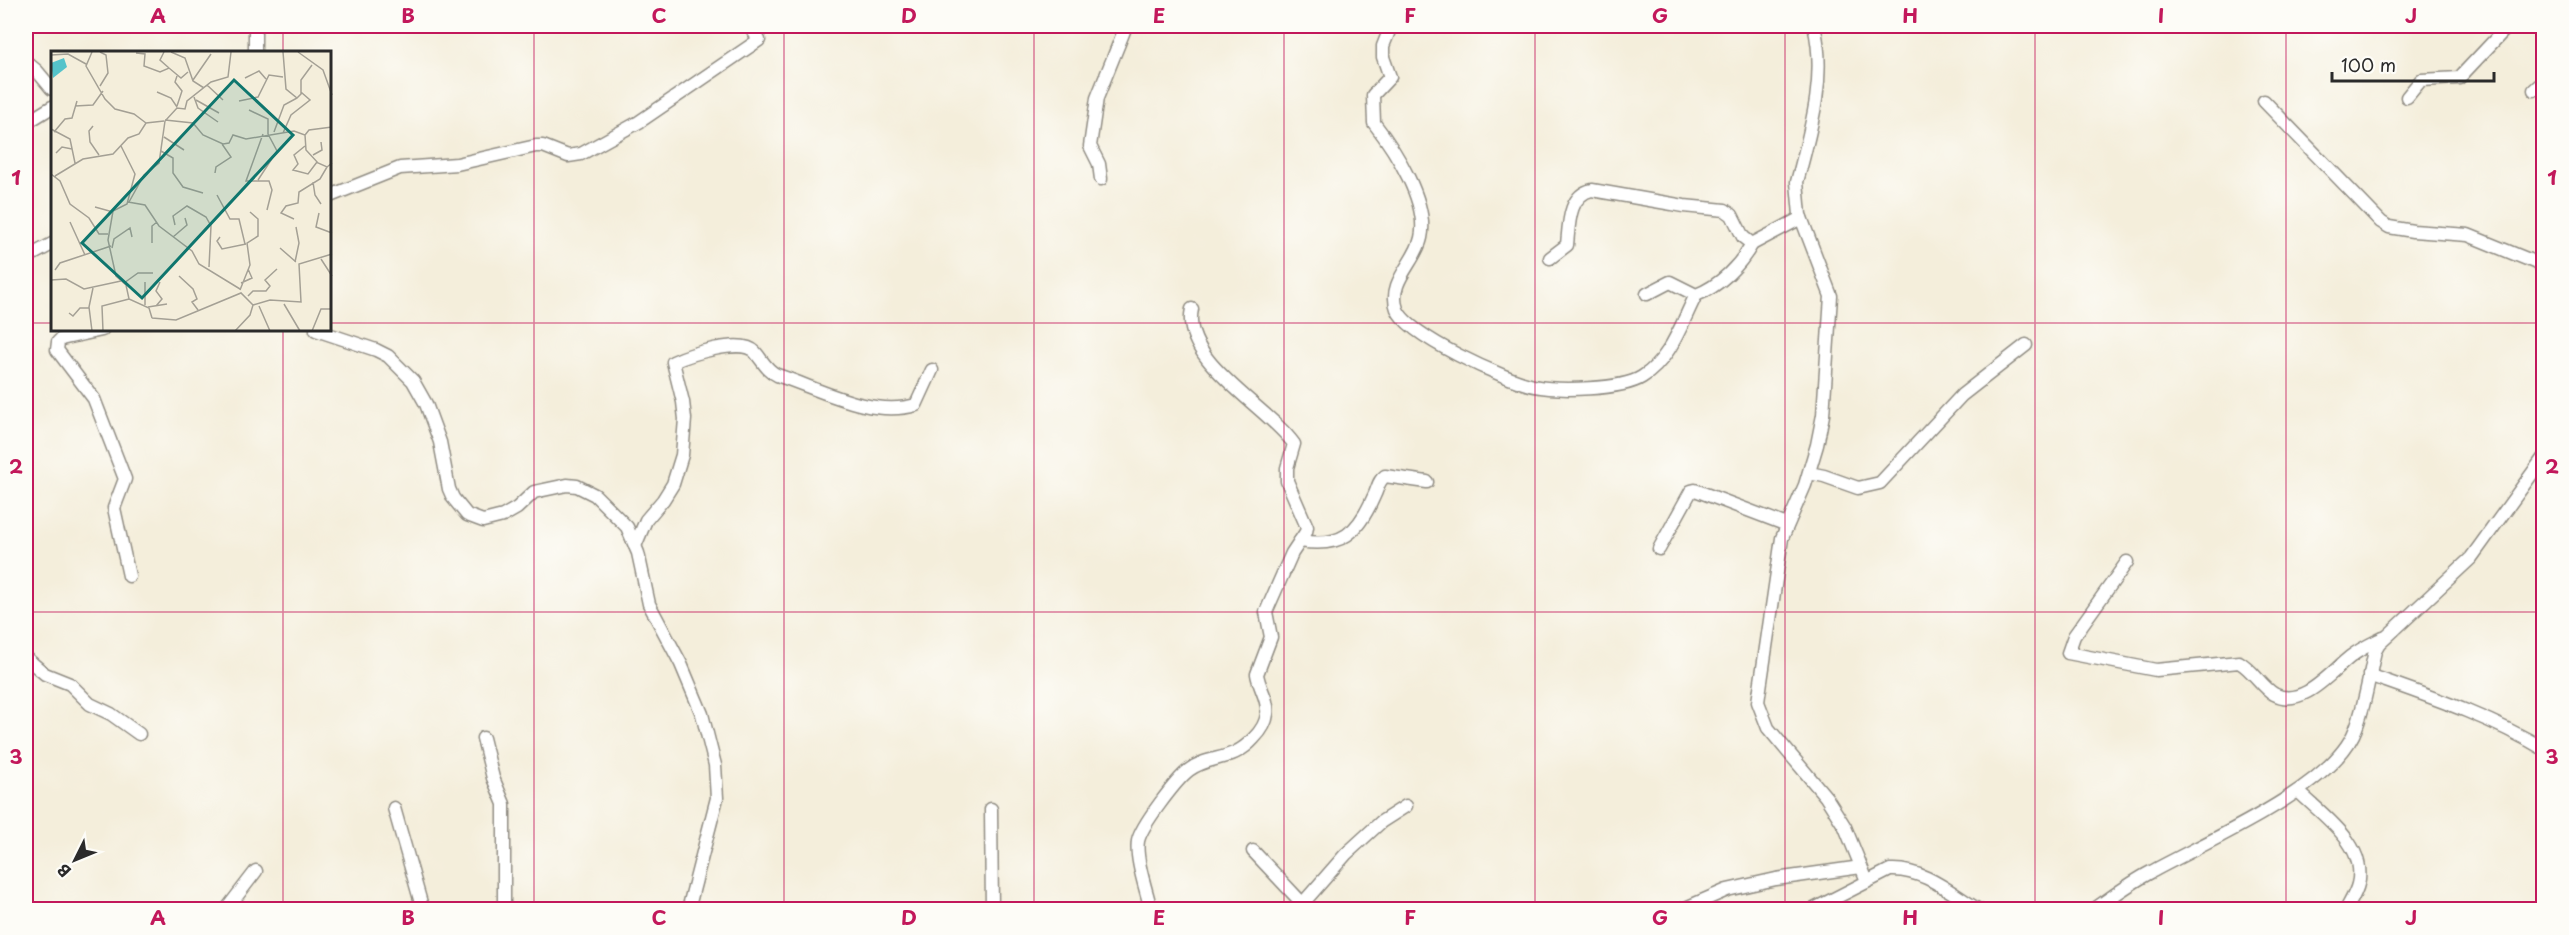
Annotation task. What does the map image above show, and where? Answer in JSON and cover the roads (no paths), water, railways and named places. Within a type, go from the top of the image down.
[{"type":"street","points":[[255,26],[255,51]]},
{"type":"street","points":[[332,195],[403,167],[457,164],[536,146],[568,156],[581,154],[639,122],[759,40],[750,26]]},
{"type":"street","points":[[1101,179],[1099,164],[1090,146],[1097,98],[1126,26]]},
{"type":"street","points":[[1390,26],[1383,46],[1383,57],[1390,77],[1373,95],[1372,114],[1374,123],[1411,180],[1422,224],[1421,241],[1396,286],[1397,309],[1405,320],[1433,342],[1465,359],[1534,386],[1552,388],[1611,386],[1640,379],[1663,359],[1670,349],[1696,295],[1709,289],[1740,264],[1752,244],[1801,218]]},
{"type":"street","points":[[1815,26],[1819,53],[1817,94],[1797,182],[1801,218],[1827,281],[1831,302],[1823,415],[1809,473],[1787,525],[1777,566],[1758,702],[1768,728],[1830,803],[1851,838],[1867,881]]},
{"type":"street","points":[[2407,97],[2421,80],[2459,78],[2508,26]]},
{"type":"street","points":[[26,62],[51,88]]},
{"type":"street","points":[[2534,90],[2544,81]]},
{"type":"street","points":[[2264,100],[2381,222],[2399,229],[2468,235],[2544,266]]},
{"type":"street","points":[[26,123],[51,108]]},
{"type":"street","points":[[1550,258],[1567,245],[1568,219],[1577,201],[1583,194],[1592,190],[1684,206],[1725,210],[1732,215],[1743,237],[1752,244]]},
{"type":"street","points":[[26,258],[51,245]]},
{"type":"street","points":[[1647,294],[1670,282],[1696,295]]},
{"type":"street","points":[[1151,909],[1139,856],[1138,842],[1141,833],[1172,789],[1190,770],[1241,751],[1258,734],[1265,723],[1266,700],[1257,674],[1271,637],[1266,612],[1292,553],[1307,527],[1287,481],[1287,468],[1294,444],[1267,415],[1208,360],[1193,336],[1189,320],[1192,309]]},
{"type":"street","points":[[93,332],[61,339],[57,350],[94,399],[125,479],[114,508],[129,576]]},
{"type":"street","points":[[322,332],[388,356],[413,381],[426,404],[440,442],[453,498],[467,515],[488,520],[511,512],[534,492],[547,488],[577,486],[595,495],[627,527],[635,546],[649,604],[681,664],[702,714],[711,743],[717,779],[715,811],[688,909]]},
{"type":"street","points":[[1809,473],[1858,488],[1880,483],[1965,392],[2026,345]]},
{"type":"street","points":[[635,546],[646,520],[673,484],[682,455],[685,419],[673,362],[703,350],[743,347],[754,350],[770,372],[852,402],[882,407],[916,405],[932,370]]},
{"type":"street","points":[[2127,562],[2074,636],[2068,653],[2156,670],[2194,668],[2234,661],[2244,665],[2275,694],[2292,698],[2310,691],[2351,656],[2384,637],[2471,558],[2544,457]]},
{"type":"street","points":[[1300,541],[1327,543],[1352,532],[1368,509],[1379,482],[1385,476],[1427,482]]},
{"type":"street","points":[[1659,549],[1691,491],[1695,490],[1787,525]]},
{"type":"street","points":[[2093,909],[2131,883],[2298,791],[2347,746],[2356,728],[2375,651],[2384,637]]},
{"type":"street","points":[[26,658],[52,678],[70,684],[90,704],[111,714],[139,734]]},
{"type":"street","points":[[2369,675],[2459,708],[2544,749]]},
{"type":"street","points":[[483,738],[493,778],[504,804],[504,909]]},
{"type":"street","points":[[2298,791],[2345,838],[2357,857],[2358,885],[2346,909]]},
{"type":"street","points":[[1253,851],[1299,906],[1369,833],[1406,806]]},
{"type":"street","points":[[394,808],[423,909]]},
{"type":"street","points":[[991,809],[992,909]]},
{"type":"street","points":[[1681,909],[1727,890],[1776,879],[1861,867]]},
{"type":"street","points":[[1812,909],[1890,870],[1912,871],[1979,909]]},
{"type":"street","points":[[226,909],[256,871]]}]
